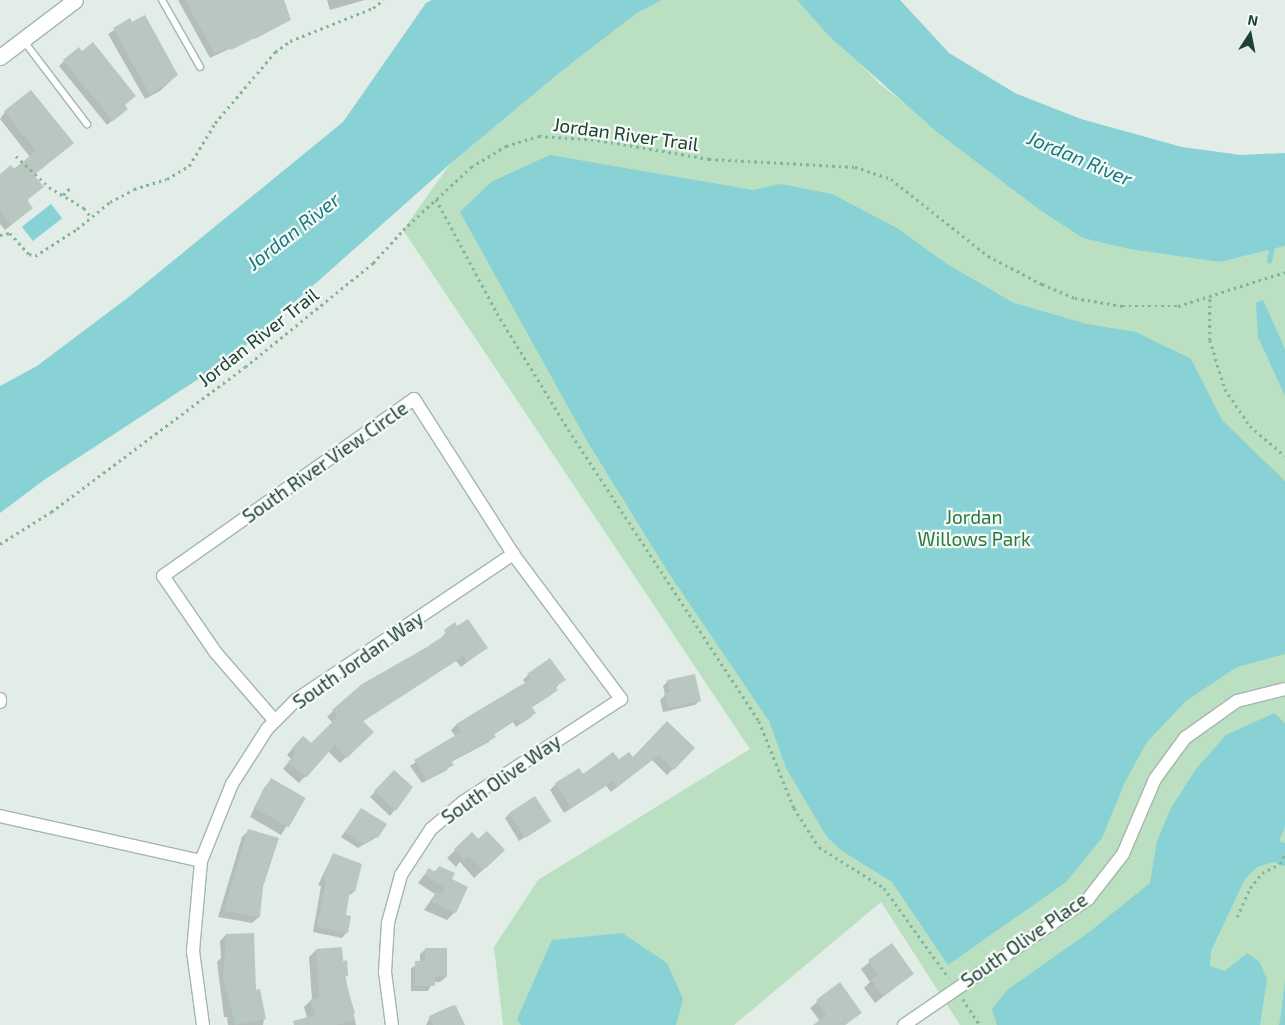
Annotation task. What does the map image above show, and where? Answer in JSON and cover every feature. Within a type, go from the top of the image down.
[{"type":"street","points":[[0,57],[75,0]]},
{"type":"street","name":"South River View Circle","points":[[275,721],[216,653],[163,576],[414,399],[513,554],[621,699]]},
{"type":"street","name":"South Jordan Way","points":[[203,1025],[193,951],[201,861],[232,784],[275,721],[296,700],[513,554]]},
{"type":"street","name":"South Olive Place","points":[[904,1025],[1088,899],[1123,854],[1155,779],[1185,738],[1237,701],[1285,689]]},
{"type":"street","name":"South Olive Way","points":[[392,1025],[385,972],[388,923],[400,875],[431,829],[463,802],[621,699]]},
{"type":"street","points":[[0,816],[201,861]]},
{"type":"lane","points":[[162,0],[200,67]]},
{"type":"lane","points":[[22,39],[88,124]]},
{"type":"path","points":[[0,235],[10,233],[29,254],[35,256],[110,202],[134,189],[167,179],[189,166],[215,123],[275,52],[290,41],[373,8],[383,0]]},
{"type":"path","name":"Jordan River Trail","points":[[0,544],[51,512],[245,367],[372,263],[471,167],[506,146],[539,136],[598,140],[709,158],[855,167],[891,179],[988,256],[1075,298],[1122,306],[1178,306],[1210,298],[1285,272]]},
{"type":"path","points":[[16,156],[49,187],[84,208],[91,217]]},
{"type":"path","points":[[63,195],[71,187]]},
{"type":"path","points":[[436,199],[497,313],[572,435],[759,721],[794,808],[819,847],[884,888],[948,975]]},
{"type":"path","points":[[1210,298],[1210,340],[1225,389],[1250,426],[1285,456]]},
{"type":"path","points":[[1237,917],[1250,888],[1262,873],[1280,864],[1285,853]]},
{"type":"path","points":[[963,998],[980,1025]]},
{"type":"green space","name":"Jordan Willows Park","points":[[662,0],[797,0],[880,84],[1037,208],[1220,262],[1285,246],[1285,1025],[960,1025],[881,902],[734,1025],[503,1025],[494,947],[538,880],[750,749],[403,230],[450,164],[558,74],[637,13]]},
{"type":"water","name":"Jordan River","points":[[432,0],[662,0],[637,13],[558,74],[450,164],[235,355],[44,480],[0,513],[0,386],[37,366],[130,296],[343,122],[426,3]]},
{"type":"water","name":"Jordan River","points":[[797,0],[900,0],[949,53],[1015,93],[1081,119],[1182,147],[1241,155],[1285,153],[1285,246],[1220,262],[1130,249],[1083,238],[1037,208],[937,132],[829,36]]},
{"type":"water","points":[[550,155],[753,190],[781,184],[832,194],[897,228],[947,264],[1014,303],[1087,324],[1136,332],[1191,359],[1222,420],[1285,481],[1285,654],[1237,667],[1186,701],[1147,742],[1124,784],[1102,838],[1066,882],[948,965],[892,882],[842,851],[827,837],[786,768],[769,721],[670,575],[587,441],[460,212],[491,182]]},
{"type":"water","points":[[51,204],[62,218],[33,241],[22,227]]},
{"type":"water","points":[[1263,300],[1285,349],[1285,396],[1258,337],[1256,303]]},
{"type":"water","points":[[1274,713],[1285,723],[1285,827],[1279,841],[1285,843],[1285,866],[1273,862],[1257,867],[1245,879],[1211,951],[1210,966],[1225,971],[1247,953],[1260,962],[1267,980],[1260,1025],[997,1025],[992,1009],[1007,990],[1088,933],[1150,883],[1157,841],[1171,808],[1196,769],[1226,735]]},
{"type":"water","points":[[622,933],[667,963],[683,999],[676,1025],[521,1025],[517,1019],[552,940]]},
{"type":"water","points":[[1285,979],[1285,1025],[1279,1025],[1281,1015]]},
{"type":"building","points":[[185,0],[284,0],[291,20],[231,50],[229,47],[215,54]]},
{"type":"building","points":[[145,15],[178,75],[150,95],[113,28],[130,18],[132,22]]},
{"type":"building","points":[[93,42],[136,96],[125,105],[128,109],[113,121],[63,60],[79,47],[82,51]]},
{"type":"building","points":[[31,90],[74,143],[34,175],[44,187],[27,200],[33,208],[11,225],[0,211],[0,174],[11,165],[14,169],[36,151],[4,111]]},
{"type":"building","points":[[468,619],[488,648],[467,662],[463,656],[363,721],[374,732],[347,758],[335,745],[306,778],[288,762],[296,752],[292,748],[303,736],[311,743],[338,716],[332,710],[362,684],[427,647],[446,634],[444,630],[455,622],[457,626]]},
{"type":"building","points":[[550,658],[566,680],[555,687],[558,690],[532,707],[536,713],[521,723],[518,718],[494,734],[496,737],[451,761],[454,765],[427,779],[414,760],[461,732],[456,724],[531,679],[527,674]]},
{"type":"building","points":[[695,674],[701,701],[668,708],[664,694],[670,692],[667,680]]},
{"type":"building","points":[[667,721],[695,748],[674,770],[659,755],[617,787],[613,781],[571,808],[555,783],[579,768],[583,774],[613,752],[619,759],[629,752],[633,757]]},
{"type":"building","points":[[394,770],[413,787],[396,811],[374,791]]},
{"type":"building","points":[[271,778],[306,798],[289,827],[254,807]]},
{"type":"building","points":[[535,796],[551,821],[525,838],[509,813]]},
{"type":"building","points":[[361,808],[387,824],[378,838],[374,836],[364,844],[345,832]]},
{"type":"building","points":[[248,829],[279,838],[263,887],[260,917],[224,911]]},
{"type":"building","points":[[487,831],[505,850],[486,868],[481,868],[469,856],[464,860],[454,849],[472,832],[478,839]]},
{"type":"building","points":[[333,853],[362,864],[355,892],[350,890],[346,915],[351,916],[348,933],[317,927],[326,881],[323,880]]},
{"type":"building","points":[[439,866],[455,873],[452,879],[468,887],[456,913],[431,902],[436,891],[442,894],[445,888],[425,875],[428,868],[436,872]]},
{"type":"building","points":[[254,933],[256,990],[260,989],[266,1019],[235,1025],[223,978],[226,934]]},
{"type":"building","points":[[892,943],[914,974],[883,996],[871,980],[878,975],[868,960]]},
{"type":"building","points":[[342,947],[343,961],[347,960],[348,976],[344,977],[355,1013],[353,1014],[354,1020],[335,1025],[294,1025],[293,1021],[315,1015],[311,999],[319,997],[316,949]]},
{"type":"building","points":[[425,948],[447,948],[447,977],[435,977],[435,986],[415,986],[415,961],[425,961]]},
{"type":"building","points":[[840,982],[862,1013],[845,1025],[813,1025],[826,1015],[816,1000]]},
{"type":"building","points":[[451,1006],[456,1006],[465,1025],[433,1025],[429,1016]]},
{"type":"waterway","points":[[1269,261],[1272,245]]}]
